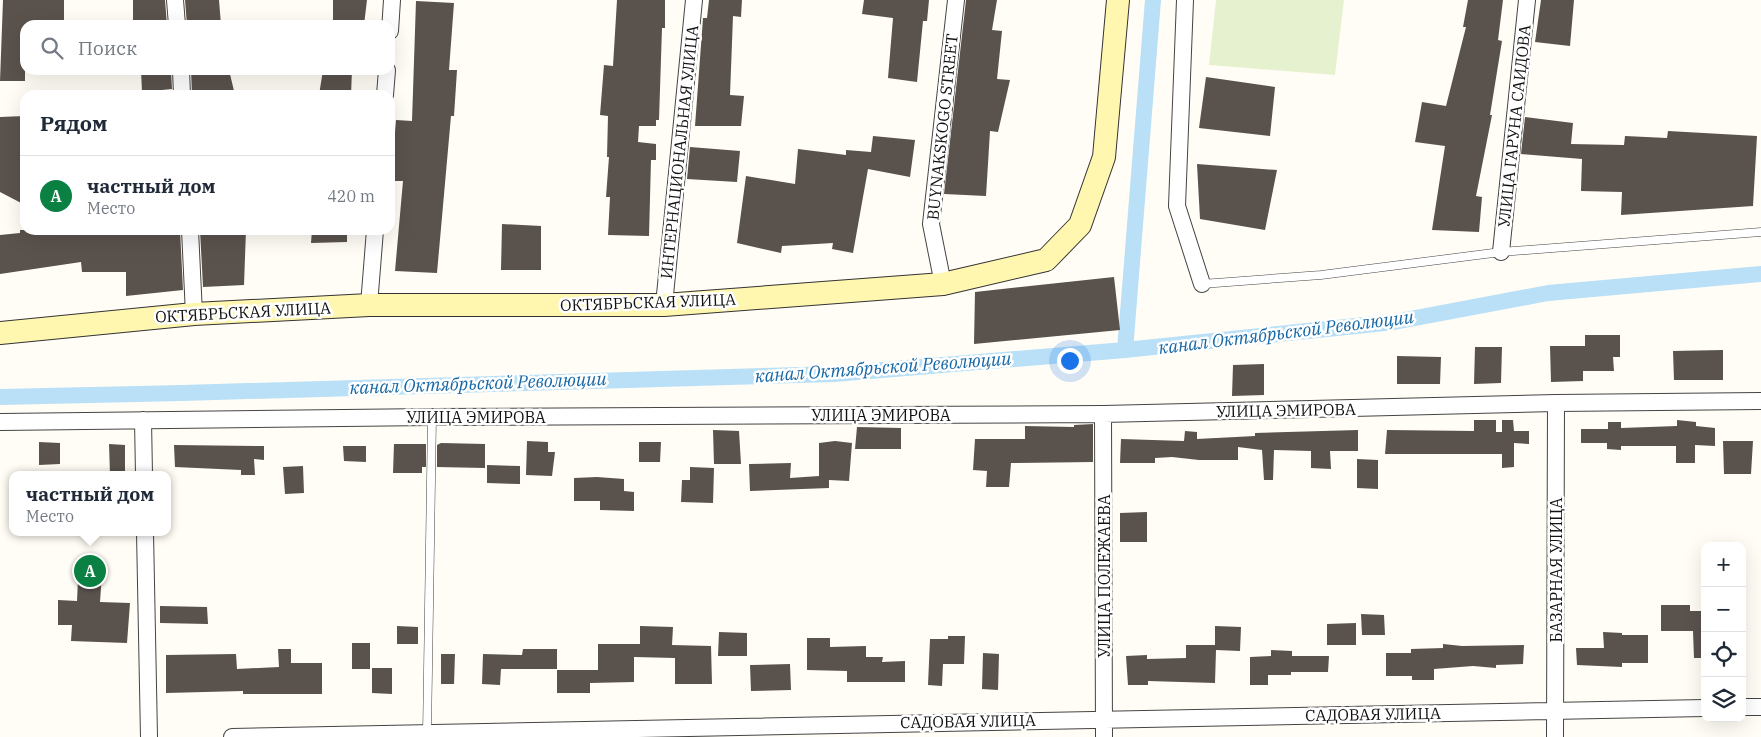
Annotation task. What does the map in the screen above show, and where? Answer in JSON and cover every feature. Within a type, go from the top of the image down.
[{"type":"street","points":[[175,0],[177,20]]},
{"type":"street","points":[[391,20],[392,0]]},
{"type":"street","name":"ИНТЕРНАЦИОНАЛЬНАЯ УЛИЦА","points":[[664,305],[694,0]]},
{"type":"street","name":"BUYNAKSKOGO STREET","points":[[943,284],[930,224],[956,0]]},
{"type":"street","name":"ОКТЯБРЬСКАЯ УЛИЦА","points":[[0,333],[194,314],[370,305],[664,305],[943,284],[1046,260],[1080,225],[1104,157],[1118,0]]},
{"type":"street","points":[[1185,0],[1177,206],[1202,284]]},
{"type":"street","name":"УЛИЦА ГАРУНА САИДОВА","points":[[1501,252],[1527,0]]},
{"type":"street","points":[[181,75],[182,90]]},
{"type":"street","points":[[385,90],[387,75]]},
{"type":"street","points":[[190,235],[194,314]]},
{"type":"street","points":[[370,305],[375,235]]},
{"type":"street","name":"УЛИЦА ЭМИРОВА","points":[[0,422],[432,417],[1103,414],[1556,403],[1761,401]]},
{"type":"street","name":"БАЗАРНАЯ УЛИЦА","points":[[1555,737],[1556,403]]},
{"type":"street","name":"УЛИЦА ПОЛЕЖАЕВА","points":[[1103,414],[1104,737]]},
{"type":"street","points":[[143,420],[144,471]]},
{"type":"street","points":[[145,536],[149,737]]},
{"type":"street","points":[[1746,707],[1761,707]]},
{"type":"street","name":"САДОВАЯ УЛИЦА","points":[[232,737],[630,732],[1105,719],[1701,708]]},
{"type":"lane","points":[[1202,284],[1321,275],[1501,252],[1761,232]]},
{"type":"lane","points":[[427,734],[432,417]]},
{"type":"green space","points":[[1216,0],[1344,0],[1335,75],[1209,65]]},
{"type":"building","points":[[3,0],[64,0],[64,20],[20,20],[20,75],[25,75],[25,81],[0,81]]},
{"type":"building","points":[[133,0],[165,0],[167,20],[133,20]]},
{"type":"building","points":[[185,0],[219,0],[221,20],[187,20]]},
{"type":"building","points":[[333,0],[367,0],[365,20],[333,20]]},
{"type":"building","points":[[617,0],[665,0],[665,28],[662,28],[659,120],[656,120],[656,126],[639,126],[638,142],[656,144],[656,160],[651,160],[649,236],[608,235],[610,197],[606,197],[609,157],[607,157],[608,116],[600,115],[604,65],[613,66]]},
{"type":"building","points":[[709,0],[742,0],[741,17],[733,16],[730,95],[744,96],[741,126],[695,126],[703,18],[707,18]]},
{"type":"building","points":[[864,0],[929,0],[927,21],[923,21],[917,82],[888,78],[893,18],[862,14]]},
{"type":"building","points":[[966,0],[997,0],[992,30],[1002,31],[997,79],[1010,80],[998,132],[990,131],[986,196],[944,194]]},
{"type":"building","points":[[1468,0],[1503,0],[1498,40],[1502,41],[1490,115],[1492,115],[1476,196],[1482,197],[1479,232],[1432,230],[1445,146],[1415,142],[1422,102],[1446,106],[1466,27],[1463,27]]},
{"type":"building","points":[[1541,0],[1574,0],[1570,46],[1535,42]]},
{"type":"building","points":[[416,1],[454,3],[449,70],[457,70],[454,116],[451,116],[437,273],[395,271],[403,181],[395,181],[396,120],[412,121]]},
{"type":"building","points":[[141,75],[171,75],[172,89],[142,90]]},
{"type":"building","points":[[191,75],[230,75],[234,90],[192,90]]},
{"type":"building","points":[[322,75],[352,75],[351,90],[320,90]]},
{"type":"building","points":[[1206,77],[1275,87],[1270,136],[1199,128]]},
{"type":"building","points":[[20,116],[20,202],[0,192],[0,117]]},
{"type":"building","points":[[1525,117],[1573,123],[1571,144],[1624,145],[1625,136],[1667,138],[1668,131],[1757,136],[1753,206],[1621,215],[1622,192],[1581,191],[1582,159],[1521,154]]},
{"type":"building","points":[[873,136],[915,140],[910,177],[868,169],[853,253],[832,249],[833,243],[782,246],[781,253],[737,243],[746,176],[795,184],[798,149],[846,155],[846,150],[871,152]]},
{"type":"building","points":[[690,147],[740,151],[737,182],[687,179]]},
{"type":"building","points":[[1197,164],[1277,170],[1265,230],[1200,219]]},
{"type":"building","points":[[502,224],[541,226],[541,270],[501,270]]},
{"type":"building","points":[[20,233],[20,235],[180,235],[183,290],[126,296],[126,272],[82,272],[81,262],[0,274],[0,235]]},
{"type":"building","points":[[200,235],[246,235],[244,285],[203,287]]},
{"type":"building","points":[[312,235],[347,235],[347,242],[311,243]]},
{"type":"building","points":[[1114,277],[1120,330],[974,344],[975,292]]},
{"type":"building","points":[[1585,335],[1620,335],[1620,357],[1613,357],[1614,371],[1583,371],[1583,381],[1551,382],[1550,346],[1585,346]]},
{"type":"building","points":[[1475,347],[1502,347],[1501,383],[1474,384]]},
{"type":"building","points":[[1723,350],[1723,380],[1674,380],[1673,351]]},
{"type":"building","points":[[1397,356],[1441,357],[1440,384],[1397,384]]},
{"type":"building","points":[[1264,364],[1264,395],[1232,396],[1233,365]]},
{"type":"building","points":[[1474,420],[1496,420],[1496,432],[1502,432],[1502,420],[1513,420],[1514,431],[1529,431],[1529,444],[1514,443],[1514,467],[1502,468],[1502,454],[1385,454],[1387,430],[1474,431]]},
{"type":"building","points":[[1677,420],[1696,422],[1696,426],[1715,428],[1715,446],[1695,445],[1695,463],[1676,463],[1676,446],[1621,446],[1621,450],[1607,449],[1607,443],[1581,443],[1581,429],[1608,429],[1608,422],[1621,422],[1621,428],[1677,426]]},
{"type":"building","points":[[1093,424],[1093,462],[1011,463],[1009,487],[986,487],[987,471],[973,470],[975,439],[1025,439],[1025,426],[1074,427],[1074,425]]},
{"type":"building","points":[[857,427],[901,428],[901,449],[855,449]]},
{"type":"building","points":[[713,430],[739,431],[741,464],[714,464]]},
{"type":"building","points":[[1358,430],[1358,451],[1330,451],[1331,469],[1311,468],[1311,451],[1274,450],[1273,480],[1264,480],[1262,450],[1238,447],[1238,460],[1199,460],[1172,457],[1155,458],[1155,463],[1120,463],[1121,439],[1184,441],[1185,431],[1197,432],[1197,439],[1255,436],[1255,433]]},
{"type":"building","points":[[527,441],[548,442],[548,452],[555,452],[552,476],[526,475]]},
{"type":"building","points":[[835,441],[852,443],[849,481],[829,480],[829,488],[750,491],[749,464],[791,463],[790,478],[819,476],[819,443]]},
{"type":"building","points":[[1723,441],[1753,441],[1751,474],[1724,474]]},
{"type":"building","points":[[39,442],[60,443],[60,464],[39,465]]},
{"type":"building","points":[[639,442],[661,442],[660,462],[639,462]]},
{"type":"building","points":[[441,443],[485,444],[485,468],[437,467],[437,445]]},
{"type":"building","points":[[109,444],[125,445],[125,471],[110,471]]},
{"type":"building","points":[[394,444],[426,444],[426,467],[422,467],[422,473],[393,473]]},
{"type":"building","points":[[174,445],[264,446],[264,460],[254,459],[255,475],[241,475],[241,470],[175,467]]},
{"type":"building","points":[[343,446],[366,446],[366,462],[344,461]]},
{"type":"building","points":[[1357,459],[1378,460],[1378,489],[1357,488]]},
{"type":"building","points":[[487,465],[520,466],[520,484],[487,483]]},
{"type":"building","points":[[303,466],[304,493],[285,494],[283,467]]},
{"type":"building","points":[[690,467],[714,468],[713,503],[681,502],[682,480],[690,480]]},
{"type":"building","points":[[574,478],[624,479],[624,491],[634,492],[634,511],[600,510],[600,501],[574,501]]},
{"type":"building","points":[[1147,512],[1147,542],[1120,542],[1120,513]]},
{"type":"building","points":[[79,558],[103,559],[100,602],[130,603],[127,643],[71,641],[72,625],[58,625],[58,600],[77,601]]},
{"type":"building","points":[[1661,605],[1690,605],[1690,611],[1701,611],[1701,658],[1694,658],[1693,631],[1661,631]]},
{"type":"building","points":[[160,606],[207,607],[208,624],[160,623]]},
{"type":"building","points":[[1361,614],[1384,615],[1385,635],[1362,635]]},
{"type":"building","points":[[1356,623],[1356,645],[1327,645],[1327,624]]},
{"type":"building","points":[[397,626],[418,627],[418,644],[397,644]]},
{"type":"building","points":[[640,626],[673,627],[672,645],[711,646],[712,684],[675,684],[675,658],[634,657],[634,682],[590,683],[590,693],[557,693],[557,670],[598,670],[598,644],[640,644]]},
{"type":"building","points":[[1215,626],[1241,627],[1240,651],[1216,650],[1215,683],[1148,681],[1148,685],[1128,685],[1126,656],[1147,655],[1147,659],[1186,658],[1186,645],[1215,645]]},
{"type":"building","points":[[719,632],[747,633],[747,656],[718,656]]},
{"type":"building","points":[[1603,632],[1622,633],[1622,635],[1648,635],[1648,663],[1622,663],[1622,667],[1577,665],[1576,648],[1604,648]]},
{"type":"building","points":[[948,636],[965,636],[964,664],[943,664],[942,686],[928,685],[930,639],[948,639]]},
{"type":"building","points":[[807,638],[830,638],[830,647],[866,646],[866,657],[883,657],[882,662],[905,661],[905,682],[847,682],[847,671],[807,670]]},
{"type":"building","points":[[352,643],[370,643],[370,669],[352,669]]},
{"type":"building","points":[[1443,644],[1462,646],[1524,645],[1523,664],[1496,665],[1496,668],[1473,666],[1434,669],[1434,680],[1412,680],[1412,676],[1386,676],[1386,653],[1411,653],[1411,649],[1443,648]]},
{"type":"building","points":[[278,649],[291,649],[291,663],[322,663],[322,694],[243,694],[243,691],[166,693],[166,655],[236,654],[237,669],[279,667]]},
{"type":"building","points":[[523,649],[557,649],[557,669],[501,669],[500,685],[482,684],[483,654],[522,655]]},
{"type":"building","points":[[1271,650],[1292,651],[1292,656],[1329,656],[1328,672],[1291,672],[1291,675],[1268,675],[1268,685],[1250,685],[1250,657],[1271,656]]},
{"type":"building","points":[[983,653],[999,654],[998,690],[982,689]]},
{"type":"building","points":[[441,654],[455,654],[454,684],[441,684]]},
{"type":"building","points":[[790,664],[791,690],[751,691],[750,665]]},
{"type":"building","points":[[372,668],[392,668],[392,694],[372,693]]},
{"type":"waterway","points":[[1125,350],[1153,0]]},
{"type":"waterway","name":"канал Октябрьской Революции","points":[[0,397],[834,374],[1125,350],[1394,322],[1548,293],[1761,274]]},
{"type":"place","name":"частный дом","points":[[90,571]]}]
